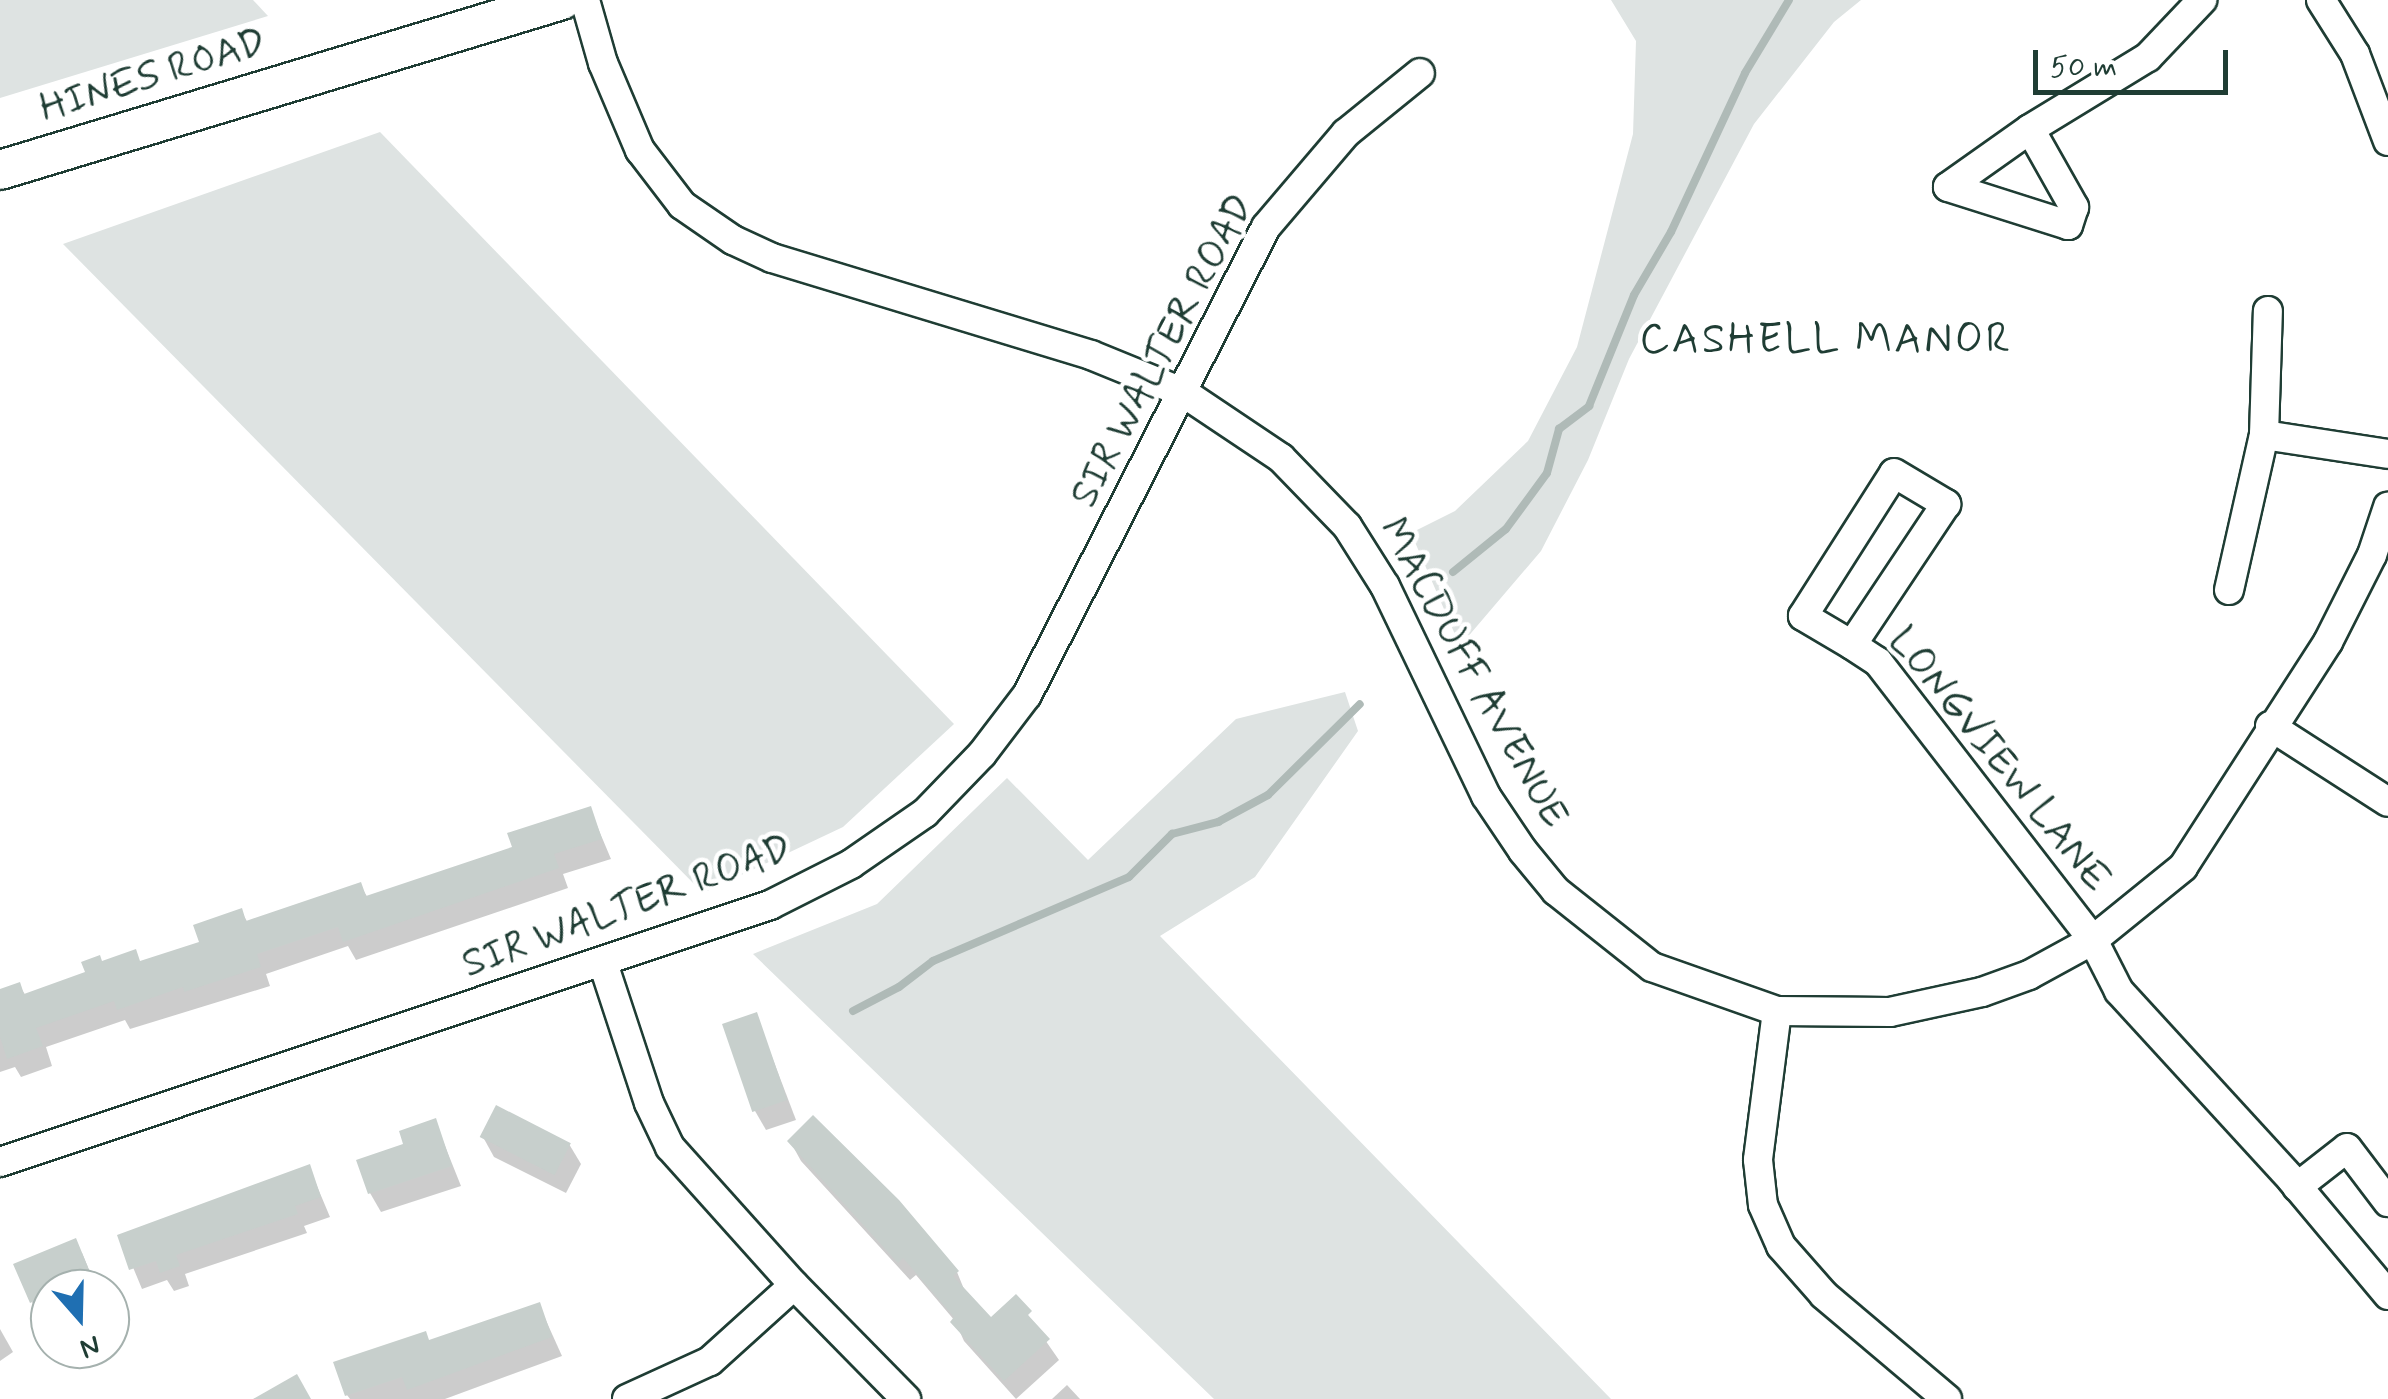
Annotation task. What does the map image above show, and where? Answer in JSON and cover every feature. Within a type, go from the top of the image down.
[{"type":"street","name":"HINES ROAD","points":[[0,170],[562,0]]},
{"type":"street","name":"MACDUFF AVENUE","points":[[585,0],[603,64],[640,150],[682,205],[733,240],[772,258],[1091,355],[1184,393],[1281,458],[1347,526],[1385,586],[1486,796],[1522,852],[1556,892],[1652,967],[1777,1011],[1855,1014],[1936,1004],[2029,975],[2094,940],[2183,867],[2270,726],[2328,642],[2372,554],[2388,507]]},
{"type":"street","points":[[2030,129],[2148,57],[2202,0]]},
{"type":"street","points":[[2321,0],[2355,54],[2388,141]]},
{"type":"street","name":"SIR WALTER ROAD","points":[[0,1162],[770,904],[851,864],[925,813],[982,754],[1027,695],[1266,227],[1346,133],[1420,73]]},
{"type":"street","points":[[2229,590],[2264,435],[2268,310]]},
{"type":"street","points":[[2264,435],[2388,454]]},
{"type":"street","name":"LONGVIEW LANE","points":[[1852,645],[1946,504],[1894,473],[1803,616],[1878,662],[2094,940],[2109,976],[2129,1003],[2388,1295]]},
{"type":"street","points":[[2270,726],[2388,802]]},
{"type":"street","points":[[603,963],[649,1103],[670,1148],[794,1285],[906,1399]]},
{"type":"street","points":[[1777,1011],[1758,1160],[1763,1205],[1781,1246],[1824,1295],[1947,1399]]},
{"type":"street","points":[[2296,1187],[2347,1148],[2388,1202]]},
{"type":"street","points":[[627,1399],[710,1361],[794,1285]]},
{"type":"shaded area","points":[[0,0],[253,0],[268,16],[0,98]]},
{"type":"shaded area","points":[[1611,0],[1861,0],[1834,22],[1754,124],[1629,359],[1588,460],[1541,551],[1460,646],[1411,533],[1455,511],[1528,441],[1577,347],[1633,134],[1636,41]]},
{"type":"shaded area","points":[[380,132],[954,724],[843,827],[703,893],[63,244]]},
{"type":"shaded area","points":[[1345,692],[1358,731],[1255,877],[1160,936],[1611,1399],[1214,1399],[753,954],[877,904],[1007,778],[1088,860],[1236,719]]},
{"type":"building","points":[[591,806],[602,839],[554,854],[559,868],[343,942],[338,927],[257,954],[261,967],[184,992],[183,987],[117,1010],[114,1001],[36,1028],[43,1046],[7,1059],[0,1037],[0,989],[20,982],[24,994],[85,972],[81,962],[100,955],[102,961],[136,949],[140,961],[199,942],[193,925],[242,908],[246,921],[361,882],[366,896],[512,847],[507,833]]},
{"type":"building","points":[[757,1012],[787,1100],[752,1112],[722,1024]]},
{"type":"building","points":[[496,1105],[571,1143],[555,1175],[480,1137]]},
{"type":"building","points":[[813,1115],[899,1200],[959,1271],[953,1276],[991,1317],[1016,1294],[1032,1311],[1028,1315],[1050,1339],[1004,1381],[950,1322],[954,1317],[903,1258],[898,1263],[787,1141]]},
{"type":"building","points":[[436,1118],[452,1166],[368,1194],[356,1160],[403,1144],[399,1131]]},
{"type":"building","points":[[310,1164],[321,1197],[295,1206],[298,1214],[176,1255],[180,1266],[160,1273],[156,1261],[129,1269],[117,1235]]},
{"type":"building","points":[[76,1238],[89,1269],[30,1269],[30,1303],[13,1264]]},
{"type":"building","points":[[540,1302],[552,1337],[407,1390],[402,1377],[345,1396],[333,1362],[426,1331],[429,1340]]},
{"type":"building","points":[[297,1374],[311,1399],[253,1399]]},
{"type":"waterway","points":[[1453,572],[1506,529],[1547,473],[1559,429],[1589,406],[1634,295],[1671,232],[1745,73],[1789,0]]},
{"type":"waterway","points":[[853,1011],[899,987],[933,961],[1129,877],[1172,834],[1218,822],[1268,795],[1360,704]]},
{"type":"district","name":"CASHELL MANOR","points":[[1826,341]]}]
